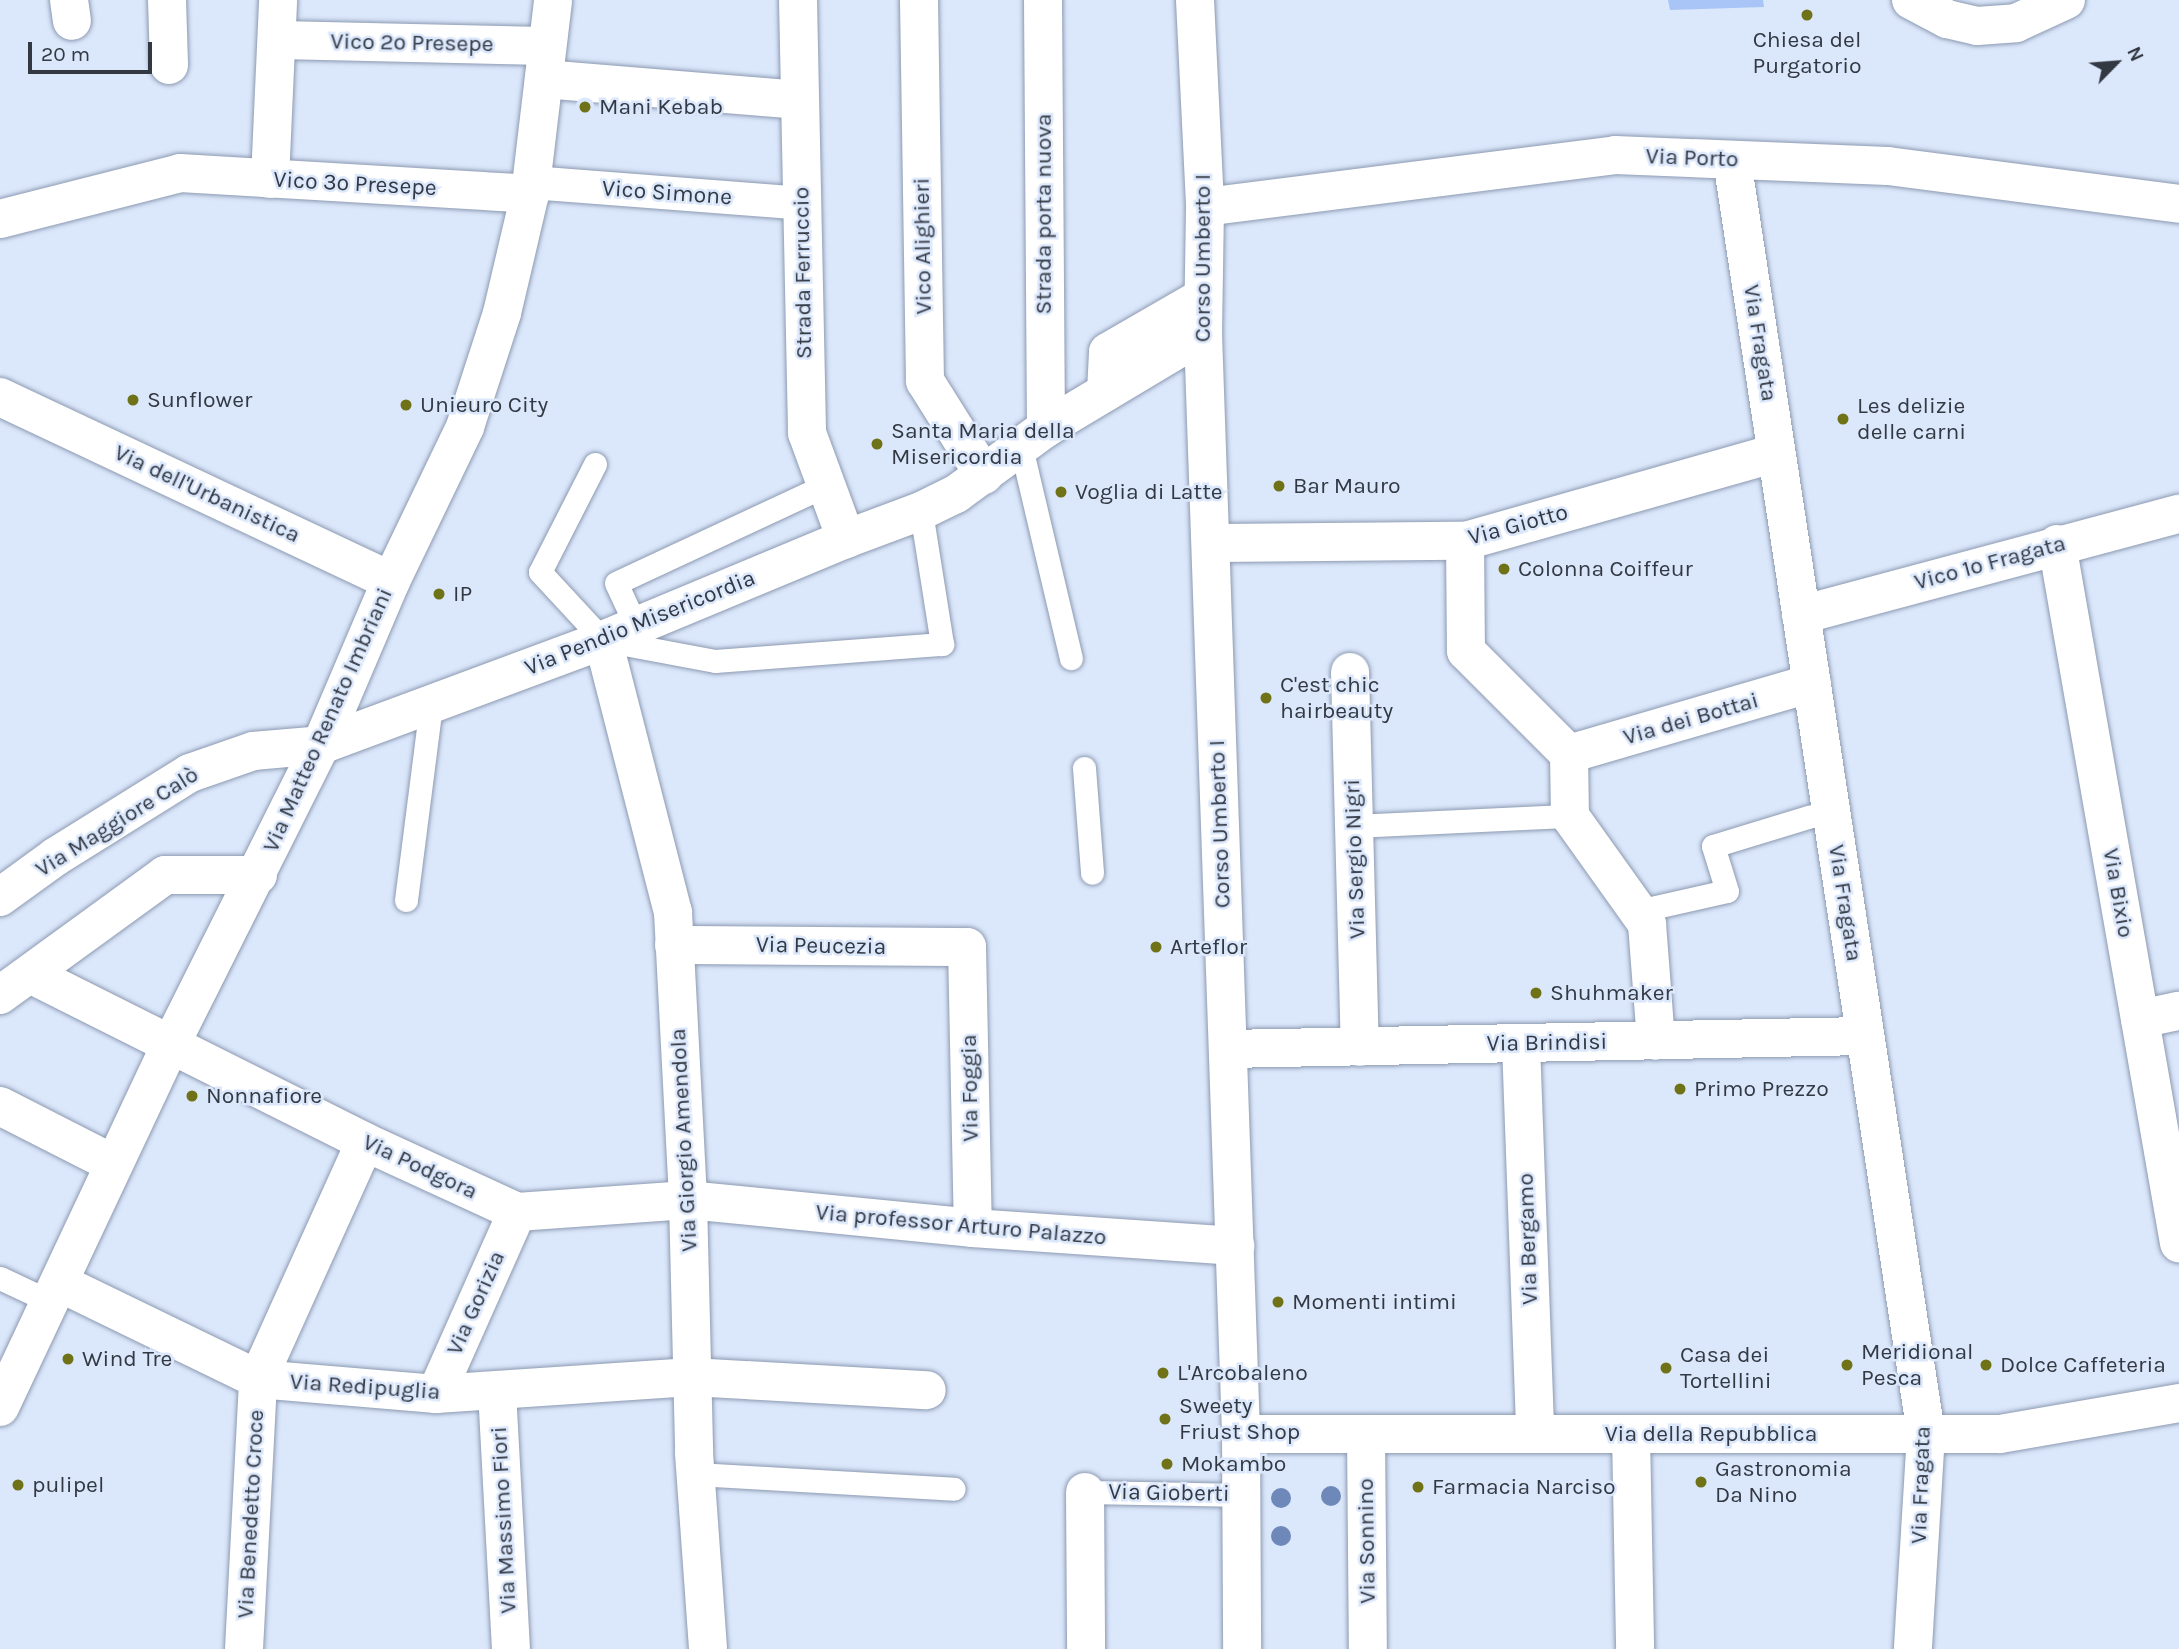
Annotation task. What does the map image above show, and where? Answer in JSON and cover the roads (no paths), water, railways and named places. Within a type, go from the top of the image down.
[{"type":"street","points":[[167,0],[169,65]]},
{"type":"street","points":[[270,179],[278,0]]},
{"type":"street","name":"Via Matteo Renato Imbriani","points":[[0,1407],[170,1046],[321,745],[391,581],[465,427],[502,313],[531,188],[553,0]]},
{"type":"street","name":"Strada Ferruccio","points":[[798,0],[807,433],[846,539]]},
{"type":"street","name":"Vico Alighieri","points":[[919,0],[925,381],[970,484]]},
{"type":"street","name":"Strada porta nuova","points":[[1034,437],[1043,0]]},
{"type":"street","name":"Corso Umberto I","points":[[1195,0],[1205,207],[1203,316],[1241,1434],[1242,1649]]},
{"type":"street","points":[[1911,0],[1947,19],[1977,26],[2016,23],[2066,0]]},
{"type":"street","name":"Vico 2º Presepe","points":[[277,40],[545,62],[799,100]]},
{"type":"street","name":"Via Porto","points":[[1205,207],[1615,155],[1888,166],[2179,204]]},
{"type":"street","name":"Via Fragata","points":[[1732,160],[1926,1434],[1913,1649]]},
{"type":"street","name":"Vico 3º Presepe","points":[[0,219],[180,173],[270,179],[531,188]]},
{"type":"street","name":"Vico Simone","points":[[531,188],[802,203]]},
{"type":"street","name":"Via Pendio Misericordia","points":[[321,745],[619,633],[846,539],[921,511],[970,484],[1034,437],[1106,392],[1203,316]]},
{"type":"street","name":"Via dell'Urbanistica","points":[[11,402],[391,581]]},
{"type":"street","name":"Via Giotto","points":[[1211,543],[1465,541],[1776,453]]},
{"type":"street","name":"Vico 1º Fragata","points":[[1801,615],[2057,544],[2179,514]]},
{"type":"street","points":[[1465,541],[1466,651],[1569,754],[1570,816],[1647,924],[1656,1041]]},
{"type":"street","name":"Via Bixio","points":[[2057,544],[2179,1243]]},
{"type":"street","name":"Via Giorgio Amendola","points":[[619,633],[673,912],[688,1200],[691,1377],[708,1649]]},
{"type":"street","name":"Via Sergio Nigri","points":[[1350,672],[1360,1047]]},
{"type":"street","name":"Via dei Bottai","points":[[1569,754],[1812,683]]},
{"type":"street","name":"Via Maggiore Calò","points":[[0,897],[55,857],[190,773],[253,751],[321,745]]},
{"type":"street","points":[[15,985],[165,875],[258,875]]},
{"type":"street","name":"Via Peucezia","points":[[674,945],[968,947]]},
{"type":"street","name":"Via Foggia","points":[[968,947],[973,1228]]},
{"type":"street","name":"Via Podgora","points":[[15,985],[170,1046],[365,1142],[517,1212],[688,1200]]},
{"type":"street","points":[[2140,1019],[2179,1011]]},
{"type":"street","name":"Via Brindisi","points":[[1228,1049],[1865,1036]]},
{"type":"street","name":"Via Bergamo","points":[[1521,1044],[1535,1434]]},
{"type":"street","points":[[0,1106],[114,1164]]},
{"type":"street","points":[[258,1379],[365,1142]]},
{"type":"street","name":"Via professor Arturo Palazzo","points":[[688,1200],[973,1228],[1235,1246]]},
{"type":"street","name":"Via Gorizia","points":[[436,1394],[517,1212]]},
{"type":"street","name":"Via Redipuglia","points":[[55,1293],[258,1379],[436,1394],[691,1377],[927,1390]]},
{"type":"street","name":"Via Benedetto Croce","points":[[244,1649],[258,1379]]},
{"type":"street","name":"Via Massimo Fiori","points":[[497,1391],[511,1649]]},
{"type":"street","name":"Via della Repubblica","points":[[1241,1434],[2000,1434],[2179,1403]]},
{"type":"street","name":"Via Sonnino","points":[[1366,1434],[1368,1649]]},
{"type":"street","points":[[1631,1434],[1635,1649]]},
{"type":"street","name":"Via Gioberti","points":[[1086,1492],[1086,1649]]},
{"type":"lane","points":[[1034,437],[1072,658]]},
{"type":"lane","points":[[595,464],[540,572],[619,633],[715,661],[942,643],[921,511]]},
{"type":"lane","points":[[619,633],[616,583],[826,485]]},
{"type":"lane","points":[[406,900],[431,704]]},
{"type":"lane","points":[[1084,768],[1092,873]]},
{"type":"lane","points":[[1354,826],[1570,816]]},
{"type":"lane","points":[[1638,911],[1727,891],[1713,846],[1811,816]]},
{"type":"lane","points":[[0,1278],[55,1293]]},
{"type":"lane","points":[[696,1474],[954,1489]]},
{"type":"lane","name":"Via Gioberti","points":[[1086,1492],[1242,1495]]},
{"type":"place","name":"Chiesa del Purgatorio","points":[[1807,15]]},
{"type":"place","name":"Mani Kebab","points":[[585,107]]},
{"type":"place","name":"Sunflower","points":[[133,400]]},
{"type":"place","name":"Unieuro City","points":[[406,405]]},
{"type":"place","name":"Les delizie delle carni","points":[[1843,419]]},
{"type":"place","name":"Santa Maria della Misericordia","points":[[877,444]]},
{"type":"place","name":"Bar Mauro","points":[[1279,486]]},
{"type":"place","name":"Voglia di Latte","points":[[1061,492]]},
{"type":"place","name":"Colonna Coiffeur","points":[[1504,569]]},
{"type":"place","name":"IP","points":[[439,594]]},
{"type":"place","name":"C'est chic hairbeauty","points":[[1266,698]]},
{"type":"place","name":"Arteflor","points":[[1156,947]]},
{"type":"place","name":"Shuhmaker","points":[[1536,993]]},
{"type":"place","name":"Primo Prezzo","points":[[1680,1089]]},
{"type":"place","name":"Nonnafiore","points":[[192,1096]]},
{"type":"place","name":"Momenti intimi","points":[[1278,1302]]},
{"type":"place","name":"Wind Tre","points":[[68,1359]]},
{"type":"place","name":"Meridional Pesca","points":[[1847,1365]]},
{"type":"place","name":"Dolce Caffeteria","points":[[1986,1365]]},
{"type":"place","name":"Casa dei Tortellini","points":[[1666,1368]]},
{"type":"place","name":"L'Arcobaleno","points":[[1163,1373]]},
{"type":"place","name":"Sweety Friust Shop","points":[[1165,1419]]},
{"type":"place","name":"Mokambo","points":[[1167,1464]]},
{"type":"place","name":"Gastronomia Da Nino","points":[[1701,1482]]},
{"type":"place","name":"pulipel","points":[[18,1485]]},
{"type":"place","name":"Farmacia Narciso","points":[[1418,1487]]}]
